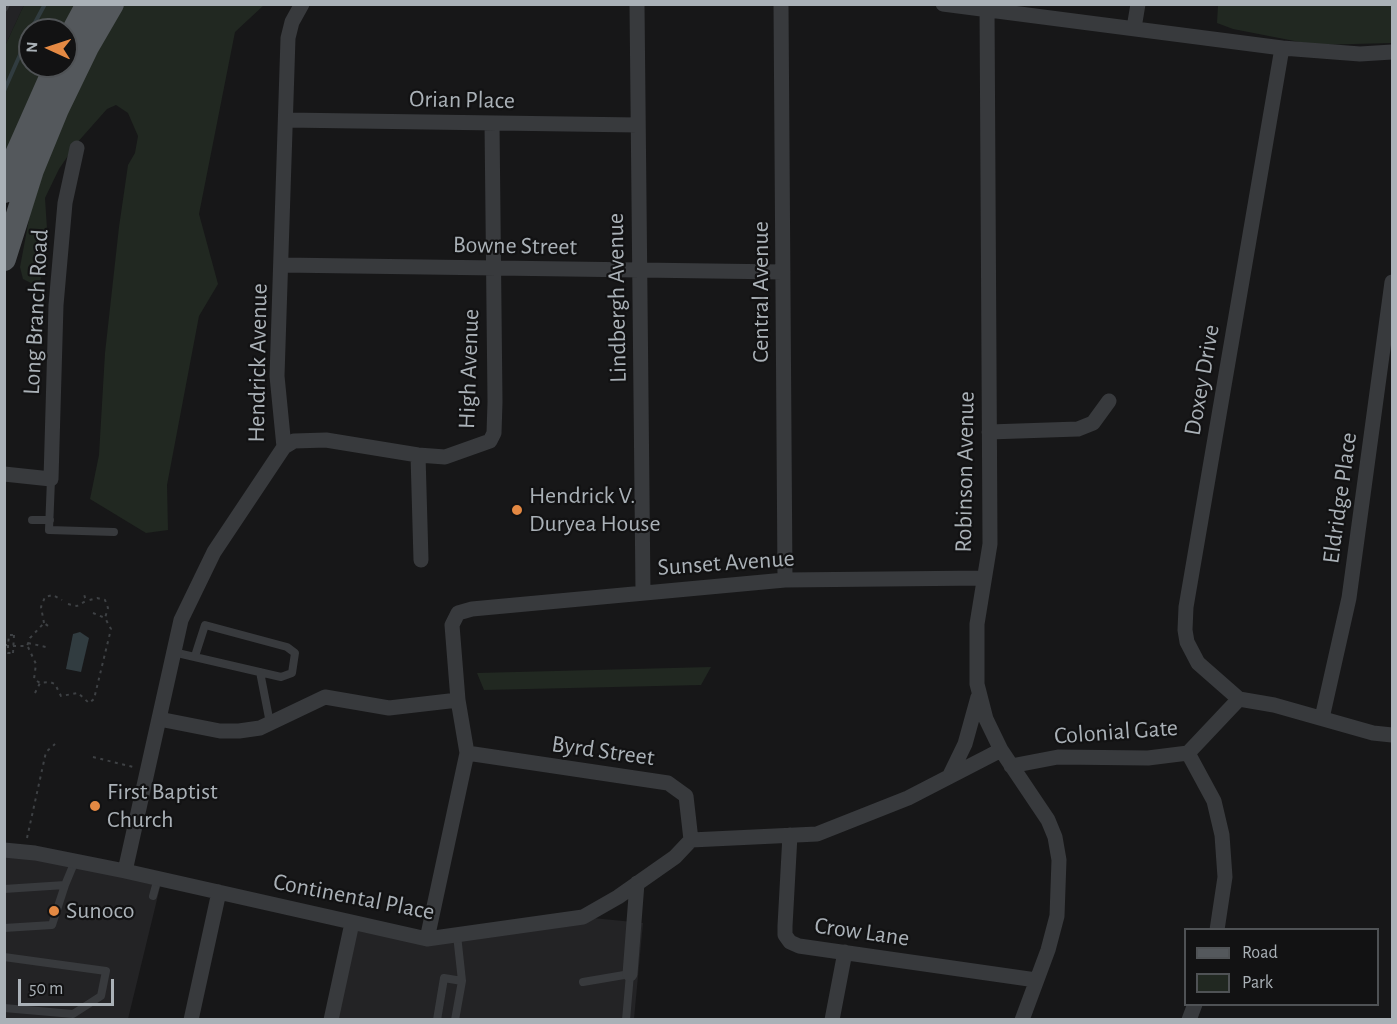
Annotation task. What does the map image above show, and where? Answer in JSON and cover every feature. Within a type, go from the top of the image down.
[{"type":"main road","points":[[78,23],[88,4]]},
{"type":"main road","points":[[4,259],[32,170],[57,109],[87,47],[112,4]]},
{"type":"main road","points":[[4,191],[22,142],[51,78]]},
{"type":"street","name":"Hendrick Avenue","points":[[124,871],[181,620],[195,586],[214,552],[284,447],[278,376],[288,38],[292,22],[302,4]]},
{"type":"street","name":"Lindbergh Avenue","points":[[637,4],[643,592]]},
{"type":"street","name":"Central Avenue","points":[[781,4],[785,580]]},
{"type":"street","points":[[943,4],[987,7],[1282,48],[1360,54],[1392,52]]},
{"type":"street","points":[[1134,28],[1138,4]]},
{"type":"street","name":"Robinson Avenue","points":[[987,7],[990,544],[975,652],[978,697],[1001,750],[1048,820],[1055,837],[1059,860],[1057,916],[1048,950],[1022,1020]]},
{"type":"street","name":"Doxey Drive","points":[[1239,699],[1208,674],[1192,653],[1185,630],[1186,606],[1282,48]]},
{"type":"street","name":"Orian Place","points":[[286,120],[638,125]]},
{"type":"street","name":"High Avenue","points":[[284,447],[294,441],[326,440],[418,455],[445,457],[473,449],[490,441],[494,433],[492,123]]},
{"type":"street","name":"Long Branch Road","points":[[51,479],[56,304],[65,203],[78,148]]},
{"type":"street","name":"Bowne Street","points":[[282,266],[783,272]]},
{"type":"street","name":"Eldridge Place","points":[[1322,718],[1349,598],[1392,282]]},
{"type":"street","points":[[989,432],[1078,429],[1093,423],[1109,401]]},
{"type":"street","points":[[418,455],[421,560]]},
{"type":"street","points":[[4,474],[51,479]]},
{"type":"street","name":"Sunset Avenue","points":[[458,700],[452,625],[458,613],[472,609],[785,580],[984,578]]},
{"type":"street","points":[[159,719],[220,731],[239,731],[270,723],[325,697],[389,708],[458,700],[467,753],[427,939]]},
{"type":"street","points":[[949,777],[965,744],[978,697]]},
{"type":"street","points":[[1239,699],[1274,705],[1356,729],[1392,735]]},
{"type":"street","name":"Colonial Gate","points":[[1011,766],[1058,757],[1148,758],[1188,753],[1239,699]]},
{"type":"street","points":[[692,840],[817,834],[908,798],[1001,750]]},
{"type":"street","name":"Byrd Street","points":[[467,753],[668,783],[686,796],[692,840]]},
{"type":"street","points":[[1188,753],[1214,801],[1222,835],[1225,877],[1217,928]]},
{"type":"street","name":"Crow Lane","points":[[790,835],[785,935],[790,942],[799,946],[1036,981]]},
{"type":"street","name":"Continental Place","points":[[4,850],[124,871],[427,939],[583,917],[675,857],[692,840]]},
{"type":"street","points":[[630,974],[637,883]]},
{"type":"street","points":[[191,1020],[219,892]]},
{"type":"street","points":[[331,1020],[352,922]]},
{"type":"street","points":[[832,1020],[846,952]]},
{"type":"street","points":[[1189,1020],[1195,1006]]},
{"type":"lane","points":[[51,479],[50,530],[114,532]]},
{"type":"lane","points":[[32,520],[50,520]]},
{"type":"lane","points":[[173,652],[281,677],[292,673],[295,653],[292,649],[205,625],[195,656]]},
{"type":"lane","points":[[260,672],[270,723]]},
{"type":"lane","points":[[4,928],[52,925],[75,861]]},
{"type":"lane","points":[[153,896],[158,879]]},
{"type":"lane","points":[[4,889],[65,885]]},
{"type":"lane","points":[[455,1020],[462,981],[457,935]]},
{"type":"lane","points":[[4,957],[106,971],[101,996],[73,1014],[4,1008]]},
{"type":"lane","points":[[583,982],[630,974],[626,1020]]},
{"type":"lane","points":[[437,1020],[444,978],[462,981]]},
{"type":"path","points":[[83,591],[86,601]]},
{"type":"path","points":[[51,628],[44,623],[41,608],[45,597],[53,595],[62,600]]},
{"type":"path","points":[[28,644],[36,664],[34,679],[40,683],[53,682],[61,696],[78,693],[86,701],[93,701],[111,633],[105,618],[108,608],[105,600],[98,598],[77,606],[68,604]]},
{"type":"path","points":[[93,614],[105,618]]},
{"type":"path","points":[[28,644],[44,623]]},
{"type":"path","points":[[9,635],[14,635],[13,653],[8,653],[6,645],[9,635]]},
{"type":"path","points":[[13,646],[28,644],[46,647]]},
{"type":"path","points":[[35,693],[40,683]]},
{"type":"path","points":[[27,838],[46,752],[55,744]]},
{"type":"path","points":[[93,757],[136,767]]},
{"type":"shaded area","points":[[5,5],[24,5],[5,46]]},
{"type":"shaded area","points":[[80,632],[89,638],[81,672],[66,669],[73,634]]},
{"type":"shaded area","points":[[5,850],[162,879],[128,1019],[5,1020]]},
{"type":"shaded area","points":[[583,917],[643,923],[634,1019],[331,1020],[352,923],[427,939]]},
{"type":"green space","points":[[24,5],[85,5],[75,18],[18,18],[18,78],[50,78],[5,185],[5,46]]},
{"type":"green space","points":[[119,5],[264,5],[235,32],[199,214],[218,284],[199,316],[167,485],[168,530],[146,533],[90,499],[99,455],[105,353],[119,227],[128,165],[135,153],[138,136],[128,113],[116,105],[107,109],[76,144],[59,169],[45,198],[48,245],[46,265],[40,281],[31,283],[23,279],[20,267],[30,214],[56,132]]},
{"type":"green space","points":[[1218,5],[1392,5],[1392,43],[1315,45],[1233,29],[1217,23]]},
{"type":"green space","points":[[711,667],[701,685],[484,690],[477,673]]},
{"type":"waterway","points":[[37,18],[45,4]]},
{"type":"waterway","points":[[4,91],[18,59]]},
{"type":"place","name":"Hendrick V. Duryea House","points":[[517,510]]},
{"type":"place","name":"First Baptist Church","points":[[95,806]]},
{"type":"place","name":"Sunoco","points":[[54,911]]}]
